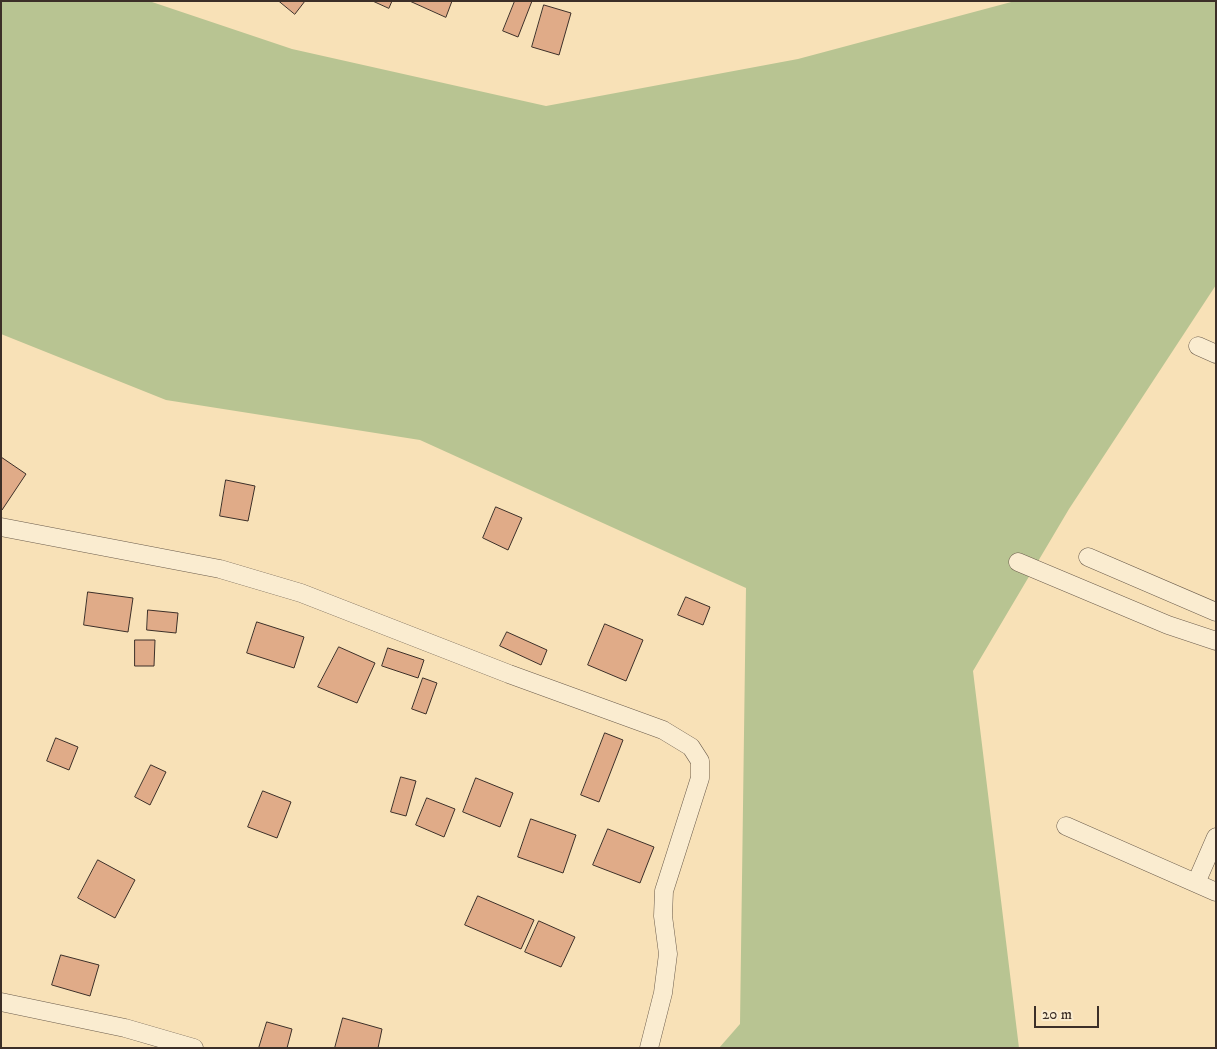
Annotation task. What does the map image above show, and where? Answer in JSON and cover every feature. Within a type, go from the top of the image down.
[{"type":"street","points":[[1198,346],[1216,354]]},
{"type":"street","points":[[1,527],[220,568],[301,593],[509,674],[663,730],[691,746],[700,761],[700,778],[664,891],[663,916],[668,954],[663,992],[649,1048]]},
{"type":"street","points":[[1088,557],[1216,612]]},
{"type":"street","points":[[1018,562],[1168,625],[1216,641]]},
{"type":"street","points":[[1066,826],[1216,892]]},
{"type":"street","points":[[1196,883],[1216,837]]},
{"type":"street","points":[[1,1002],[125,1028],[194,1048]]},
{"type":"green space","points":[[1,1],[149,1],[292,49],[546,106],[798,59],[1015,1],[1216,1],[1216,285],[1069,509],[973,671],[1019,1048],[719,1048],[740,1024],[746,588],[420,440],[166,400],[1,334]]},
{"type":"building","points":[[279,1],[305,1],[295,14]]},
{"type":"building","points":[[373,1],[392,1],[389,8]]},
{"type":"building","points":[[410,1],[452,1],[446,17]]},
{"type":"building","points":[[515,1],[532,1],[518,37],[503,31]]},
{"type":"building","points":[[544,5],[571,13],[559,55],[532,47]]},
{"type":"building","points":[[1,457],[26,474],[2,510],[1,509]]},
{"type":"building","points":[[226,480],[255,486],[248,521],[220,516]]},
{"type":"building","points":[[496,507],[522,518],[508,550],[483,538]]},
{"type":"building","points":[[88,592],[133,598],[128,632],[84,625]]},
{"type":"building","points":[[686,597],[710,607],[703,625],[678,615]]},
{"type":"building","points":[[148,610],[178,613],[176,633],[147,630]]},
{"type":"building","points":[[257,622],[304,637],[294,668],[247,653]]},
{"type":"building","points":[[605,624],[643,640],[626,681],[588,665]]},
{"type":"building","points":[[507,632],[547,650],[541,665],[500,646]]},
{"type":"building","points":[[135,640],[155,640],[154,666],[135,666]]},
{"type":"building","points":[[339,647],[375,663],[357,703],[318,687]]},
{"type":"building","points":[[388,648],[424,660],[418,678],[382,666]]},
{"type":"building","points":[[423,678],[437,683],[426,714],[412,709]]},
{"type":"building","points":[[605,733],[623,740],[599,802],[581,795]]},
{"type":"building","points":[[56,738],[78,747],[69,770],[47,761]]},
{"type":"building","points":[[151,765],[166,772],[150,805],[135,797]]},
{"type":"building","points":[[401,777],[416,781],[406,816],[391,812]]},
{"type":"building","points":[[476,778],[513,793],[500,827],[463,812]]},
{"type":"building","points":[[263,791],[291,802],[277,838],[248,827]]},
{"type":"building","points":[[427,798],[455,809],[444,837],[416,825]]},
{"type":"building","points":[[531,819],[576,835],[563,873],[518,857]]},
{"type":"building","points":[[608,829],[654,847],[640,883],[593,865]]},
{"type":"building","points":[[98,860],[135,880],[115,918],[78,898]]},
{"type":"building","points":[[478,896],[534,920],[521,949],[465,925]]},
{"type":"building","points":[[539,921],[575,937],[561,967],[525,952]]},
{"type":"building","points":[[61,955],[99,965],[90,996],[52,985]]},
{"type":"building","points":[[343,1018],[382,1029],[378,1048],[335,1048]]},
{"type":"building","points":[[267,1022],[292,1029],[287,1048],[259,1048]]}]
